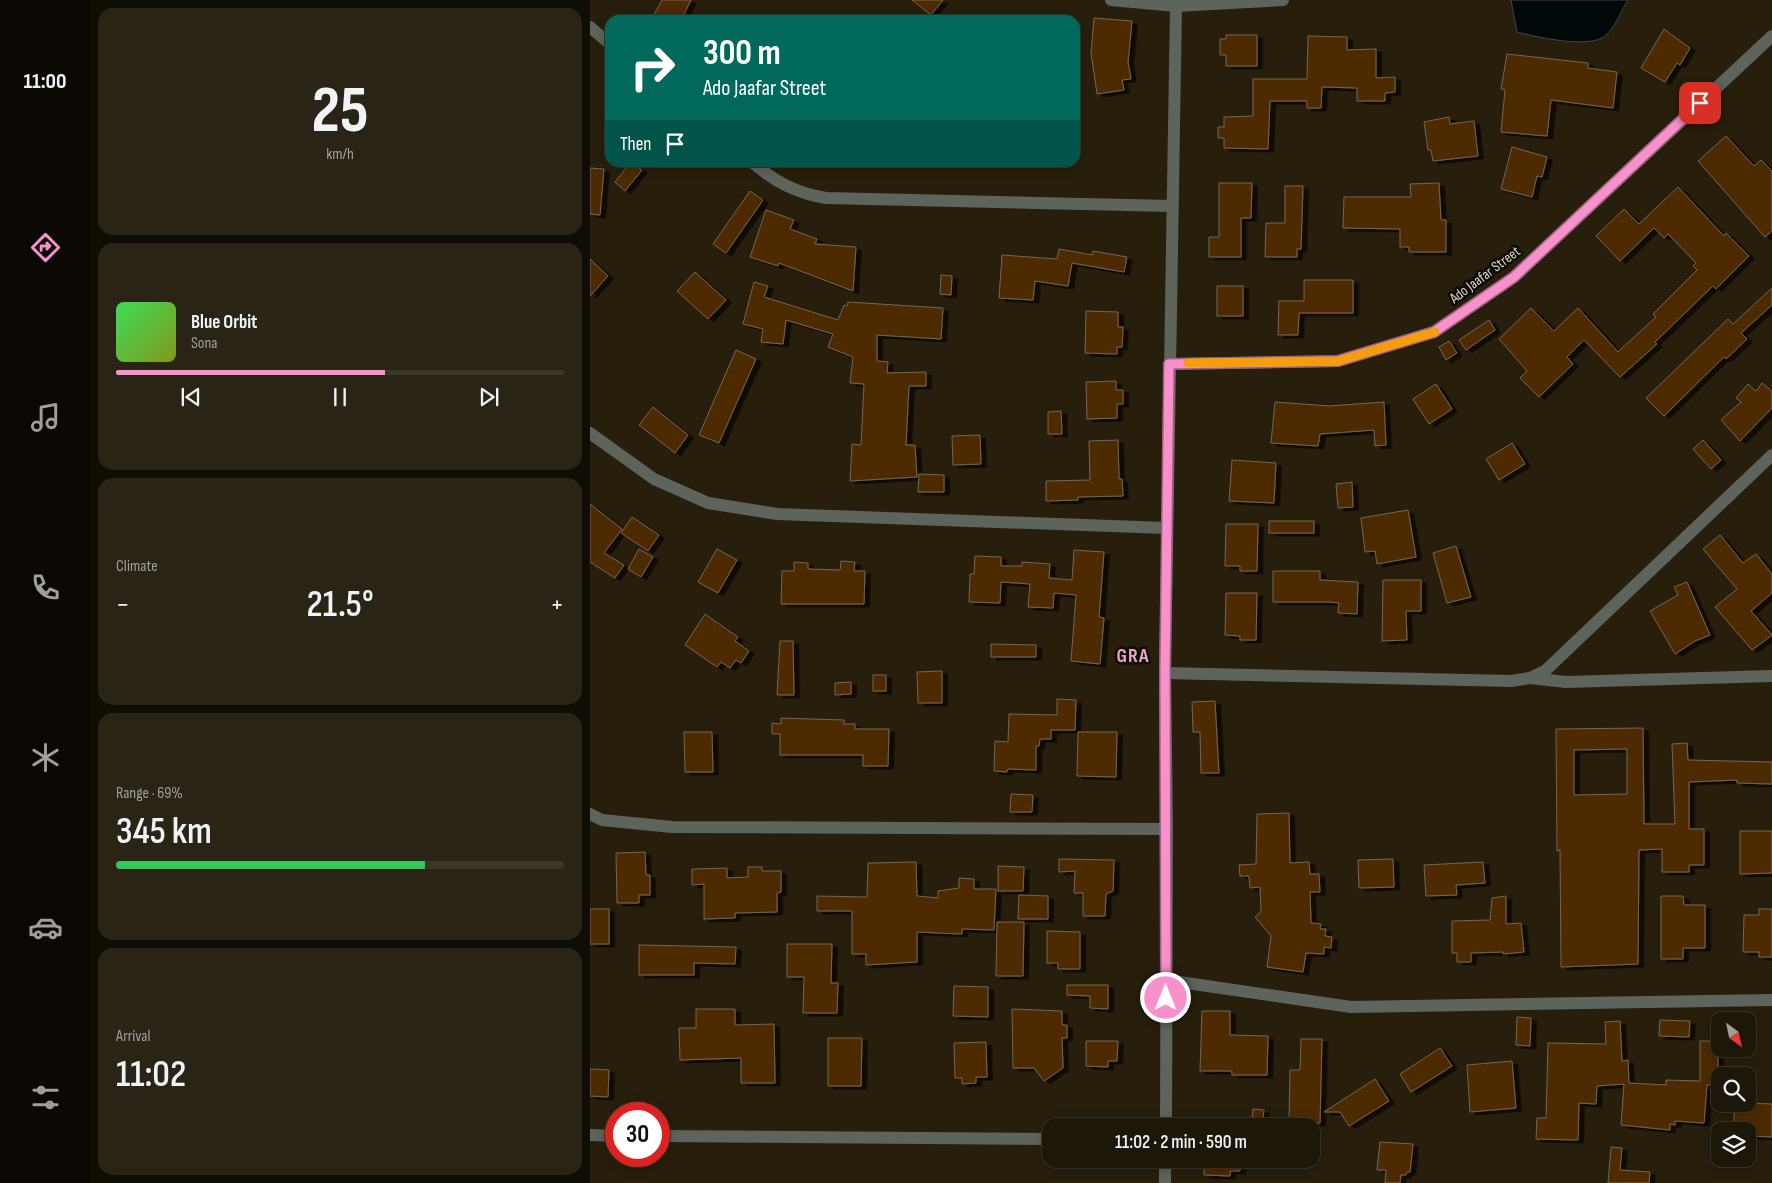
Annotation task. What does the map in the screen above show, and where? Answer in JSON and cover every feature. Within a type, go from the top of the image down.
[{"type":"street","points":[[1111,0],[1176,6],[1283,0]]},
{"type":"street","points":[[1166,1118],[1166,528],[1176,6]]},
{"type":"street","points":[[590,27],[605,40]]},
{"type":"street","name":"Ado Jaafar Street","points":[[1169,364],[1338,361],[1434,332],[1514,277],[1772,36]]},
{"type":"street","points":[[759,167],[786,187],[804,194],[826,198],[1172,206]]},
{"type":"street","points":[[590,433],[654,479],[708,504],[777,514],[1166,528]]},
{"type":"street","points":[[1165,673],[1511,681],[1530,678],[1546,671],[1772,455]]},
{"type":"street","points":[[1530,678],[1566,682],[1772,676]]},
{"type":"street","points":[[590,814],[602,820],[672,827],[1167,829]]},
{"type":"street","points":[[1166,980],[1351,1008],[1772,1000]]},
{"type":"street","points":[[590,1135],[605,1136]]},
{"type":"street","points":[[670,1136],[1042,1139]]},
{"type":"street","points":[[1165,1168],[1165,1183]]},
{"type":"shaded area","points":[[1511,0],[1628,0],[1605,36],[1587,42],[1575,42],[1517,32]]},
{"type":"building","points":[[662,0],[691,0],[684,15],[654,15]]},
{"type":"building","points":[[912,0],[943,0],[931,15]]},
{"type":"building","points":[[1094,18],[1132,21],[1128,62],[1131,79],[1122,80],[1124,90],[1097,94],[1091,53]]},
{"type":"building","points":[[1664,29],[1690,48],[1680,65],[1677,63],[1665,82],[1641,68]]},
{"type":"building","points":[[1226,35],[1257,35],[1257,66],[1226,66],[1226,55],[1220,55],[1220,39],[1226,39]]},
{"type":"building","points":[[1308,36],[1347,37],[1347,50],[1376,49],[1376,78],[1395,77],[1395,92],[1385,93],[1385,101],[1357,101],[1357,88],[1322,87],[1321,108],[1307,108],[1307,101],[1270,101],[1268,149],[1224,148],[1224,138],[1218,138],[1218,127],[1224,127],[1224,117],[1253,116],[1253,79],[1307,79]]},
{"type":"building","points":[[1507,54],[1588,63],[1588,68],[1617,72],[1613,108],[1551,100],[1547,136],[1501,132],[1505,90],[1501,89]]},
{"type":"building","points":[[1449,117],[1450,124],[1474,121],[1478,156],[1433,161],[1431,150],[1428,150],[1424,122]]},
{"type":"building","points":[[1726,136],[1754,166],[1761,160],[1772,171],[1772,231],[1765,237],[1698,161]]},
{"type":"building","points":[[1512,147],[1547,157],[1542,177],[1537,176],[1532,197],[1501,189]]},
{"type":"building","points":[[627,167],[638,167],[642,170],[625,191],[615,182]]},
{"type":"building","points":[[590,168],[604,169],[600,215],[590,214]]},
{"type":"building","points":[[1219,183],[1252,183],[1251,218],[1241,218],[1241,257],[1209,257],[1209,237],[1219,237]]},
{"type":"building","points":[[1439,183],[1441,220],[1446,220],[1446,252],[1409,252],[1409,247],[1400,247],[1400,229],[1343,228],[1344,197],[1411,197],[1410,184]]},
{"type":"building","points":[[1285,186],[1303,186],[1301,249],[1297,249],[1297,257],[1265,257],[1266,223],[1285,223]]},
{"type":"building","points":[[1678,187],[1724,236],[1726,233],[1749,256],[1716,289],[1713,286],[1655,342],[1657,344],[1620,377],[1584,340],[1567,357],[1573,364],[1539,397],[1520,378],[1527,371],[1499,339],[1531,308],[1554,331],[1578,308],[1618,352],[1656,317],[1653,314],[1697,270],[1693,266],[1696,263],[1668,234],[1664,238],[1654,228],[1620,261],[1596,236],[1624,209],[1639,224]]},
{"type":"building","points":[[750,191],[763,200],[726,253],[713,244]]},
{"type":"building","points":[[766,210],[794,220],[790,229],[817,239],[815,244],[856,247],[853,291],[779,263],[778,266],[750,257]]},
{"type":"building","points":[[1059,249],[1092,255],[1093,251],[1127,257],[1124,272],[1072,263],[1068,286],[1035,281],[1033,300],[999,298],[1002,255],[1057,259]]},
{"type":"building","points":[[590,259],[608,276],[590,296]]},
{"type":"building","points":[[695,272],[726,300],[708,319],[677,291]]},
{"type":"building","points":[[941,275],[952,276],[951,295],[940,294]]},
{"type":"building","points":[[1304,280],[1353,280],[1353,313],[1299,313],[1298,335],[1278,335],[1279,301],[1304,301]]},
{"type":"building","points":[[754,282],[768,286],[764,297],[838,320],[844,305],[847,306],[848,302],[943,308],[941,339],[877,335],[877,361],[888,362],[887,373],[926,372],[926,386],[909,386],[906,445],[915,445],[917,477],[850,481],[852,444],[861,445],[864,384],[850,383],[853,357],[828,347],[833,334],[786,320],[783,344],[761,342],[763,329],[743,324]]},
{"type":"building","points":[[1217,286],[1243,286],[1243,316],[1217,316]]},
{"type":"building","points":[[1772,288],[1772,305],[1741,333],[1747,339],[1726,359],[1724,357],[1664,416],[1646,398],[1728,319],[1733,324]]},
{"type":"building","points":[[1086,311],[1118,312],[1118,327],[1123,327],[1122,347],[1117,347],[1117,354],[1085,353]]},
{"type":"building","points":[[1489,320],[1495,330],[1466,350],[1459,340]]},
{"type":"building","points":[[1449,341],[1457,353],[1446,360],[1439,347]]},
{"type":"building","points":[[736,350],[756,359],[719,443],[699,435]]},
{"type":"building","points":[[1116,381],[1116,390],[1123,390],[1123,404],[1117,404],[1117,418],[1087,419],[1086,382]]},
{"type":"building","points":[[1762,383],[1772,391],[1772,408],[1740,441],[1721,420],[1741,402],[1736,398],[1748,384],[1756,391]]},
{"type":"building","points":[[1436,384],[1452,409],[1429,424],[1413,399]]},
{"type":"building","points":[[1275,402],[1329,406],[1384,402],[1386,445],[1375,446],[1374,430],[1320,434],[1318,446],[1271,443]]},
{"type":"building","points":[[653,407],[688,435],[675,453],[639,425]]},
{"type":"building","points":[[1061,411],[1062,434],[1048,434],[1048,412]]},
{"type":"building","points":[[980,435],[981,464],[953,465],[952,436]]},
{"type":"building","points":[[1118,440],[1119,479],[1122,479],[1123,496],[1078,497],[1078,500],[1046,501],[1046,481],[1090,480],[1089,441]]},
{"type":"building","points":[[1703,440],[1721,460],[1711,469],[1693,449]]},
{"type":"building","points":[[1512,443],[1525,464],[1499,480],[1486,459]]},
{"type":"building","points":[[1232,460],[1276,463],[1274,503],[1229,501]]},
{"type":"building","points":[[919,474],[944,475],[944,492],[918,492]]},
{"type":"building","points":[[1352,482],[1353,507],[1338,508],[1336,484]]},
{"type":"building","points":[[590,504],[622,529],[604,553],[624,565],[615,578],[590,562]]},
{"type":"building","points":[[1408,510],[1416,557],[1377,564],[1375,551],[1365,552],[1361,518]]},
{"type":"building","points":[[632,517],[659,535],[648,551],[621,533]]},
{"type":"building","points":[[1269,521],[1314,521],[1314,533],[1269,533]]},
{"type":"building","points":[[1226,524],[1258,524],[1257,571],[1240,571],[1240,566],[1225,566]]},
{"type":"building","points":[[1720,535],[1743,563],[1756,554],[1772,574],[1772,593],[1751,611],[1772,635],[1752,650],[1715,607],[1737,589],[1703,549]]},
{"type":"building","points":[[1456,546],[1471,597],[1447,603],[1433,553]]},
{"type":"building","points":[[639,549],[653,557],[641,577],[628,569]]},
{"type":"building","points":[[717,549],[737,560],[718,593],[698,582]]},
{"type":"building","points":[[1074,550],[1104,552],[1099,617],[1104,618],[1100,664],[1071,661],[1076,595],[1054,593],[1053,608],[1028,607],[1030,584],[1001,582],[1000,603],[969,602],[970,574],[974,574],[975,556],[1001,557],[1001,566],[1022,566],[1022,562],[1050,564],[1049,578],[1072,580]]},
{"type":"building","points":[[841,561],[855,562],[854,571],[865,571],[864,604],[781,604],[782,571],[794,571],[794,562],[808,563],[808,569],[840,570]]},
{"type":"building","points":[[1273,571],[1320,571],[1320,580],[1358,582],[1357,614],[1338,613],[1339,603],[1273,602]]},
{"type":"building","points":[[1383,580],[1421,580],[1421,611],[1406,611],[1407,640],[1382,641]]},
{"type":"building","points":[[1687,582],[1710,635],[1695,641],[1675,654],[1650,611],[1678,595],[1674,587]]},
{"type":"building","points":[[1226,593],[1257,593],[1256,640],[1240,640],[1240,636],[1225,635]]},
{"type":"building","points":[[705,614],[738,637],[735,641],[749,651],[741,663],[736,660],[730,668],[721,662],[717,667],[685,645]]},
{"type":"building","points":[[780,641],[793,641],[794,695],[777,695]]},
{"type":"building","points":[[991,644],[1036,645],[1036,657],[991,657]]},
{"type":"building","points":[[942,671],[942,703],[918,703],[917,672]]},
{"type":"building","points":[[873,675],[886,675],[886,691],[873,691]]},
{"type":"building","points":[[851,682],[851,694],[835,695],[835,683]]},
{"type":"building","points":[[1057,699],[1076,700],[1075,730],[1051,730],[1051,739],[1040,739],[1039,746],[1036,746],[1036,770],[1008,769],[1007,772],[994,771],[995,741],[1008,742],[1009,714],[1057,715]]},
{"type":"building","points":[[1215,701],[1219,773],[1201,773],[1200,732],[1193,732],[1192,702]]},
{"type":"building","points":[[781,718],[844,720],[844,724],[855,724],[855,729],[889,729],[888,766],[863,766],[863,755],[780,755],[780,734],[772,734],[772,723],[781,724]]},
{"type":"building","points":[[1643,728],[1644,824],[1675,824],[1672,744],[1687,743],[1688,760],[1772,762],[1772,784],[1737,783],[1737,780],[1689,782],[1689,829],[1704,829],[1704,865],[1689,865],[1689,872],[1662,872],[1662,849],[1639,850],[1638,964],[1561,967],[1560,850],[1557,851],[1556,729]],"holes":[[[1627,749],[1627,794],[1574,795],[1574,750]]]},
{"type":"building","points":[[684,732],[712,732],[713,772],[685,772]]},
{"type":"building","points":[[1078,732],[1117,732],[1116,777],[1077,776]]},
{"type":"building","points":[[1011,794],[1033,795],[1032,812],[1010,812]]},
{"type":"building","points":[[1289,813],[1290,863],[1309,862],[1310,874],[1319,874],[1320,892],[1310,892],[1311,923],[1321,924],[1320,929],[1326,929],[1325,936],[1332,937],[1331,948],[1324,947],[1324,954],[1306,953],[1303,972],[1267,967],[1271,936],[1255,917],[1261,912],[1260,887],[1250,888],[1249,876],[1240,876],[1239,865],[1256,864],[1257,814]]},
{"type":"building","points":[[1740,831],[1772,831],[1772,873],[1740,874]]},
{"type":"building","points":[[645,852],[646,875],[650,875],[650,895],[639,895],[639,903],[617,903],[616,853]]},
{"type":"building","points":[[1059,859],[1114,860],[1113,891],[1106,894],[1105,916],[1083,916],[1083,893],[1074,893],[1075,871],[1059,872]]},
{"type":"building","points":[[1393,859],[1394,887],[1359,888],[1358,860]]},
{"type":"building","points":[[916,862],[917,896],[938,898],[938,891],[959,888],[959,878],[974,879],[974,889],[996,889],[994,930],[962,929],[962,934],[917,932],[917,962],[866,965],[866,954],[852,954],[852,911],[817,911],[817,896],[867,897],[868,863]]},
{"type":"building","points":[[1483,862],[1485,883],[1456,885],[1457,895],[1426,896],[1424,865]]},
{"type":"building","points":[[998,866],[1024,867],[1023,891],[998,891]]},
{"type":"building","points":[[748,867],[762,867],[762,871],[781,871],[781,892],[777,893],[777,912],[735,913],[735,918],[704,919],[704,884],[692,885],[692,869],[727,868],[727,878],[748,877]]},
{"type":"building","points":[[1019,895],[1048,896],[1048,919],[1018,919]]},
{"type":"building","points":[[1506,896],[1506,924],[1521,923],[1524,952],[1503,954],[1503,952],[1471,953],[1471,962],[1457,962],[1457,953],[1452,953],[1452,921],[1490,920],[1492,898]]},
{"type":"building","points":[[1661,896],[1683,896],[1684,905],[1705,905],[1705,948],[1683,948],[1683,959],[1661,959]]},
{"type":"building","points":[[590,909],[609,909],[609,944],[590,944]]},
{"type":"building","points":[[1759,909],[1772,909],[1772,957],[1759,957],[1759,952],[1743,952],[1744,915],[1759,915]]},
{"type":"building","points":[[997,922],[1024,922],[1023,976],[996,976]]},
{"type":"building","points":[[1047,931],[1080,932],[1080,969],[1058,969],[1058,963],[1047,963]]},
{"type":"building","points":[[787,944],[832,944],[831,983],[838,983],[837,1013],[803,1013],[804,977],[787,977]]},
{"type":"building","points":[[639,945],[736,947],[735,964],[694,963],[694,975],[639,975]]},
{"type":"building","points":[[1067,985],[1108,985],[1108,1009],[1090,1008],[1090,996],[1067,995]]},
{"type":"building","points":[[954,986],[988,987],[988,1017],[953,1016]]},
{"type":"building","points":[[696,1009],[735,1009],[735,1025],[774,1024],[775,1083],[741,1083],[741,1058],[680,1060],[679,1028],[696,1028]]},
{"type":"building","points":[[1012,1009],[1062,1011],[1062,1025],[1067,1025],[1067,1038],[1062,1038],[1063,1068],[1044,1081],[1034,1068],[1013,1068]]},
{"type":"building","points":[[1202,1011],[1230,1011],[1230,1035],[1268,1036],[1267,1075],[1232,1075],[1232,1071],[1200,1071]]},
{"type":"building","points":[[1517,1017],[1531,1018],[1530,1046],[1516,1045]]},
{"type":"building","points":[[1660,1020],[1690,1021],[1689,1037],[1659,1036]]},
{"type":"building","points":[[1620,1021],[1622,1061],[1628,1060],[1629,1083],[1666,1085],[1666,1080],[1700,1081],[1700,1041],[1711,1041],[1711,1058],[1718,1058],[1718,1067],[1711,1067],[1711,1085],[1707,1085],[1704,1123],[1675,1121],[1675,1125],[1670,1124],[1670,1130],[1621,1125],[1624,1084],[1597,1086],[1596,1104],[1579,1103],[1578,1140],[1536,1139],[1537,1118],[1546,1118],[1548,1043],[1606,1044],[1605,1022]]},
{"type":"building","points":[[828,1038],[862,1038],[861,1086],[828,1086]]},
{"type":"building","points":[[1301,1039],[1322,1039],[1320,1123],[1320,1118],[1289,1118],[1290,1070],[1300,1070]]},
{"type":"building","points":[[1086,1041],[1118,1041],[1117,1061],[1108,1061],[1108,1067],[1086,1066]]},
{"type":"building","points":[[986,1042],[987,1077],[976,1077],[976,1083],[962,1084],[962,1078],[955,1078],[954,1043]]},
{"type":"building","points":[[1440,1048],[1452,1066],[1411,1092],[1400,1074]]},
{"type":"building","points":[[1512,1061],[1516,1108],[1470,1112],[1467,1065]]},
{"type":"building","points":[[590,1069],[609,1070],[608,1097],[590,1096]]},
{"type":"building","points":[[1375,1079],[1389,1101],[1349,1126],[1340,1112],[1324,1112]]},
{"type":"building","points":[[1756,1103],[1772,1104],[1772,1137],[1756,1136],[1756,1122],[1734,1122],[1734,1112],[1756,1112]]},
{"type":"building","points":[[1253,1109],[1264,1110],[1263,1118],[1252,1118]]},
{"type":"building","points":[[1380,1142],[1413,1144],[1410,1172],[1407,1172],[1406,1175],[1401,1175],[1400,1183],[1385,1183],[1386,1170],[1377,1170]]},
{"type":"building","points":[[1611,1147],[1622,1148],[1620,1170],[1650,1172],[1649,1183],[1608,1183]]},
{"type":"building","points":[[1204,1168],[1240,1168],[1240,1171],[1230,1171],[1230,1176],[1204,1175]]},
{"type":"slow traffic","points":[[1188,363],[1338,361],[1435,332]]},
{"type":"district","name":"GRA","points":[[1133,656]]},
{"type":"route","points":[[1166,998],[1167,829],[1165,673],[1169,364],[1338,361],[1434,332],[1514,277],[1700,103]]}]
